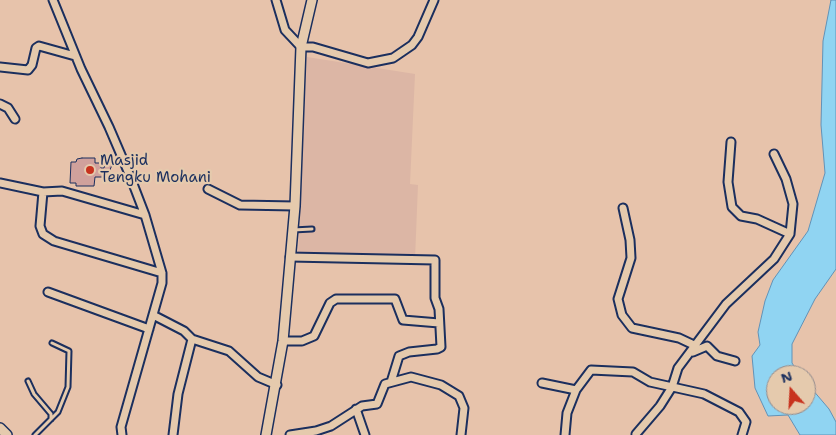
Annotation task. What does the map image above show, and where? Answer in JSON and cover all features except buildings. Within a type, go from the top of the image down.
[{"type":"street","points":[[53,0],[75,56],[110,126],[145,215],[162,273],[162,283],[121,427],[122,435]]},
{"type":"street","points":[[276,0],[285,30],[301,47],[313,47],[368,63],[393,58],[412,45],[418,37],[434,0]]},
{"type":"street","points":[[266,435],[277,385],[283,341],[295,206],[301,47],[312,0]]},
{"type":"street","points":[[0,67],[28,70],[32,65],[36,48],[39,46],[75,56]]},
{"type":"street","points":[[0,104],[8,108],[15,120]]},
{"type":"street","points":[[731,142],[728,182],[732,207],[741,216],[757,219],[790,234]]},
{"type":"street","points":[[636,434],[660,406],[672,386],[678,368],[726,304],[774,259],[790,234],[793,204],[786,179],[774,154]]},
{"type":"street","points":[[0,183],[43,192],[62,191],[145,215]]},
{"type":"street","points":[[208,189],[240,205],[295,206]]},
{"type":"street","points":[[43,192],[40,226],[43,234],[54,241],[162,273]]},
{"type":"street","points":[[623,208],[630,240],[631,258],[618,299],[622,315],[632,328],[679,338],[696,346]]},
{"type":"street","points":[[290,257],[435,260],[436,298],[441,347],[437,350],[409,352],[400,356],[391,382]]},
{"type":"street","points":[[48,292],[149,329]]},
{"type":"street","points":[[283,341],[302,341],[314,336],[330,303],[336,299],[395,299],[398,302],[403,320],[439,323]]},
{"type":"street","points":[[153,315],[184,331],[192,340],[229,351],[255,375],[277,385]]},
{"type":"street","points":[[173,435],[178,394],[192,340]]},
{"type":"street","points":[[688,355],[707,346],[717,356],[735,362]]},
{"type":"street","points":[[565,435],[567,413],[576,390],[586,374],[594,370],[633,372],[650,382],[704,394],[739,412],[746,422],[742,435]]},
{"type":"street","points":[[290,435],[316,431],[331,426],[356,409],[377,404],[383,388],[391,382],[411,377],[441,385],[459,396],[464,408],[460,435]]},
{"type":"street","points":[[542,383],[576,390]]},
{"type":"street","points":[[356,409],[366,435]]},
{"type":"street","points":[[0,428],[7,435]]},
{"type":"lane","points":[[292,230],[312,229]]},
{"type":"lane","points":[[35,435],[58,412],[67,393],[70,356],[68,349],[52,343]]},
{"type":"lane","points":[[28,382],[30,389],[50,414],[51,419]]},
{"type":"shaded area","points":[[307,57],[415,74],[410,184],[418,185],[415,259],[298,254]]},
{"type":"water","points":[[831,0],[836,0],[836,269],[815,299],[792,344],[793,365],[766,365],[766,412],[755,388],[752,356],[760,345],[758,332],[765,301],[773,280],[808,231],[825,173],[821,125],[823,41]]},
{"type":"water","points":[[816,394],[829,409],[836,422],[836,435],[800,435],[788,415],[816,415]]},
{"type":"place","name":"Masjid Tengku Mohani","points":[[90,170]]}]
